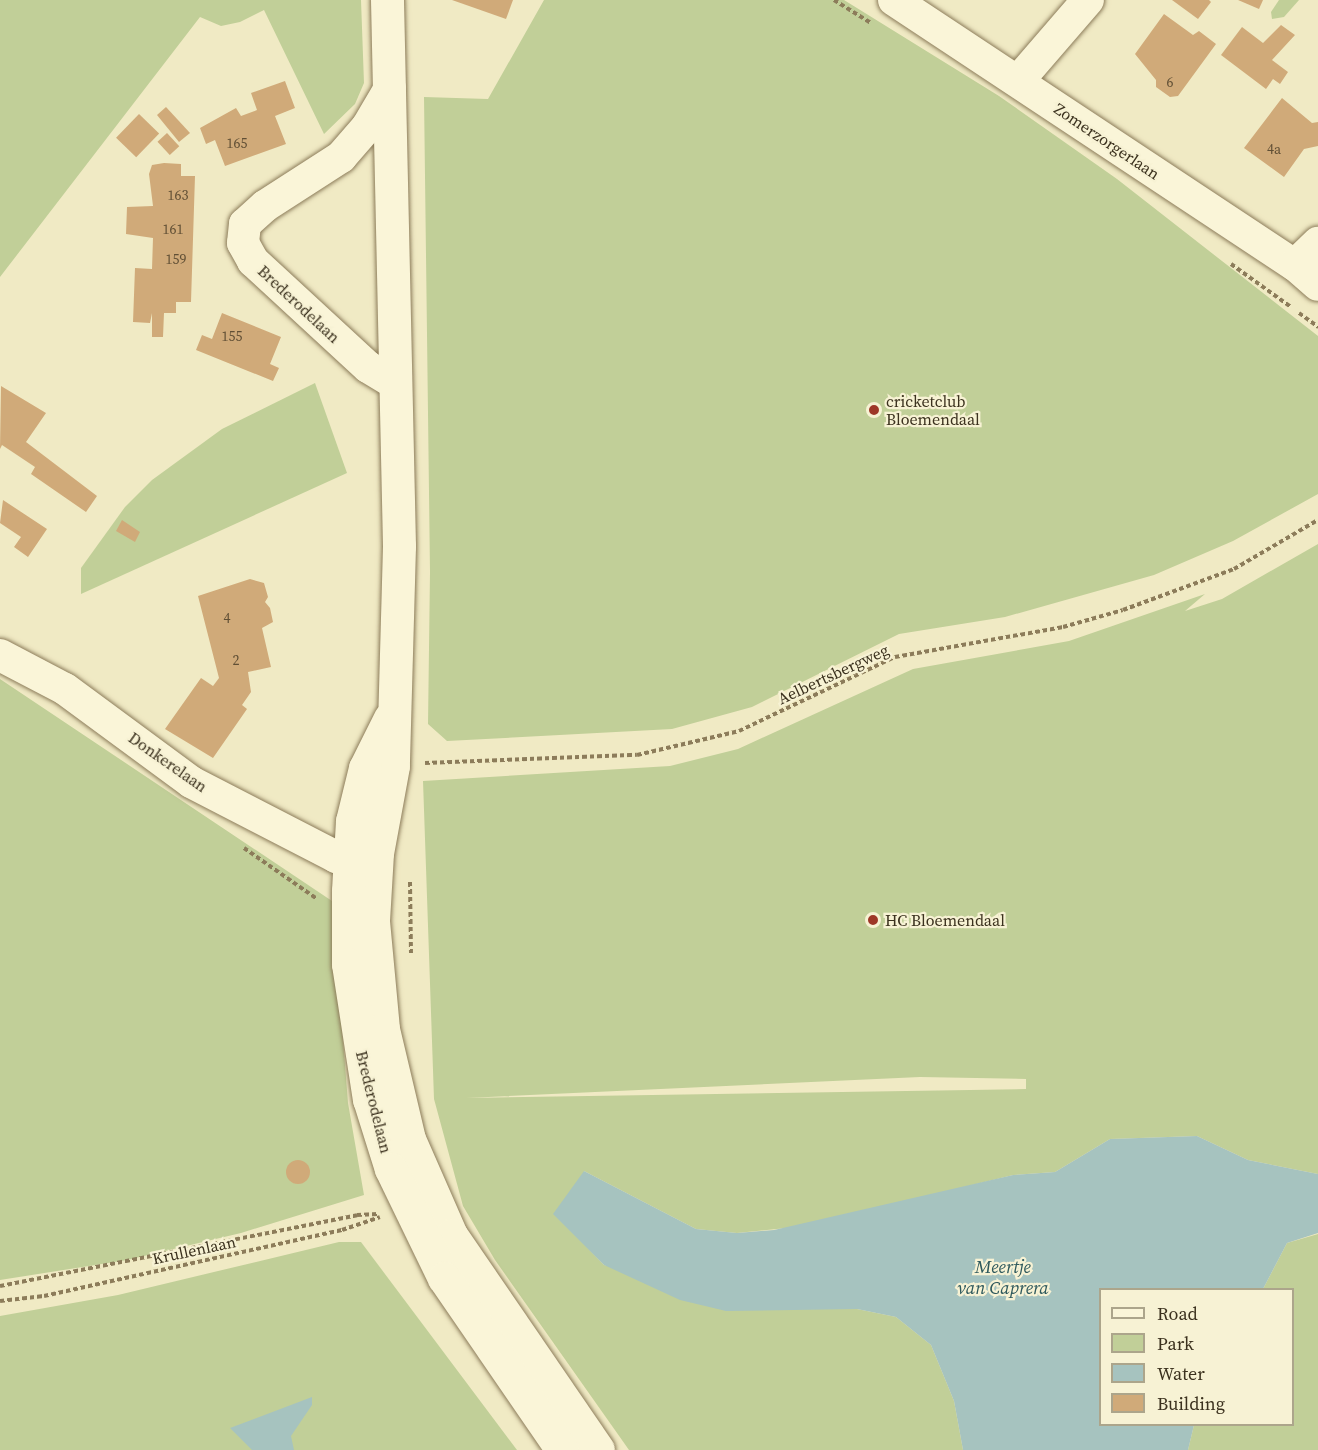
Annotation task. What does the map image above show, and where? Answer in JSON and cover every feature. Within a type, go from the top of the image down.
[{"type":"street","name":"Brederodelaan","points":[[387,0],[399,546],[392,714],[365,768],[352,820],[363,867],[348,964],[356,1026],[369,1099],[391,1169],[421,1204],[482,1286],[598,1450]]},
{"type":"street","name":"Zomerzorgerlaan","points":[[894,0],[1307,275]]},
{"type":"street","points":[[1018,81],[1088,0]]},
{"type":"street","name":"Brederodelaan","points":[[390,88],[367,127],[341,157],[265,206],[245,224],[243,243],[253,261],[368,367],[395,383]]},
{"type":"street","points":[[1307,275],[1318,243]]},
{"type":"street","name":"Donkerelaan","points":[[0,655],[65,689],[191,782],[363,867]]},
{"type":"street","name":"Brederodelaan","points":[[421,1204],[444,1278],[562,1450]]},
{"type":"path","name":"Aelbertsbergweg","points":[[412,763],[559,760],[638,755],[739,731],[895,657],[1063,627],[1145,602],[1234,569],[1318,520]]},
{"type":"path","points":[[410,878],[411,965]]},
{"type":"path","points":[[0,1286],[421,1204]]},
{"type":"path","name":"Krullenlaan","points":[[0,1301],[44,1296],[342,1230],[421,1204]]},
{"type":"green space","points":[[0,0],[361,0],[364,83],[355,104],[324,134],[264,10],[240,22],[221,26],[200,17],[0,277]]},
{"type":"green space","name":"cricketclub Bloemendaal","points":[[544,0],[844,0],[999,96],[1117,179],[1318,336],[1318,494],[1233,541],[1154,575],[1005,617],[899,634],[752,707],[672,729],[447,741],[428,724],[430,572],[424,97],[488,99]]},
{"type":"green space","points":[[1279,0],[1299,0],[1284,17],[1272,19],[1271,12]]},
{"type":"green space","points":[[315,383],[347,473],[81,594],[81,568],[125,507],[152,480],[222,429]]},
{"type":"green space","name":"HC Bloemendaal","points":[[1318,544],[1318,1174],[1248,1160],[1197,1136],[1110,1139],[1055,1172],[1013,1175],[806,1226],[737,1233],[696,1229],[584,1171],[580,1240],[604,1265],[816,1309],[857,1309],[896,1317],[931,1345],[954,1401],[963,1450],[629,1450],[495,1260],[463,1206],[434,1099],[423,781],[670,766],[738,749],[913,669],[1069,641],[1205,594],[1185,611],[1222,599]],"holes":[[[920,1077],[1026,1079],[1026,1089],[466,1098]]]},
{"type":"green space","points":[[0,679],[332,901],[348,1103],[364,1195],[241,1233],[127,1260],[0,1280]]},
{"type":"green space","points":[[1318,1234],[1318,1450],[1188,1450],[1194,1426],[1294,1426],[1294,1288],[1264,1288],[1287,1243]]},
{"type":"green space","points":[[339,1242],[361,1242],[517,1450],[0,1450],[0,1316],[118,1295]]},
{"type":"water","name":"Meertje van Caprera","points":[[1197,1136],[1248,1160],[1318,1174],[1318,1233],[1287,1243],[1264,1288],[1099,1288],[1099,1426],[1194,1426],[1188,1450],[963,1450],[954,1401],[931,1345],[896,1317],[857,1309],[726,1311],[680,1300],[604,1265],[553,1214],[584,1171],[696,1229],[737,1233],[774,1230],[1013,1175],[1055,1172],[1110,1139]]},
{"type":"water","points":[[312,1397],[312,1405],[291,1436],[294,1450],[252,1450],[230,1428]]},
{"type":"building","points":[[452,0],[513,0],[506,19]]},
{"type":"building","points":[[1172,0],[1209,0],[1211,2],[1198,19]]},
{"type":"building","points":[[1238,0],[1263,0],[1259,9]]},
{"type":"building","points":[[1164,14],[1193,35],[1199,31],[1216,44],[1178,96],[1170,97],[1156,87],[1156,80],[1135,54]]},
{"type":"building","points":[[1281,25],[1295,35],[1272,60],[1288,72],[1280,84],[1273,79],[1266,89],[1221,55],[1242,27],[1263,43]]},
{"type":"building","points":[[285,81],[295,108],[275,116],[286,144],[225,166],[215,140],[206,144],[200,128],[236,108],[241,116],[257,110],[251,93]]},
{"type":"building","points":[[1282,98],[1312,123],[1318,122],[1318,146],[1304,149],[1284,177],[1244,148]]},
{"type":"building","points":[[166,107],[190,133],[179,142],[157,115]]},
{"type":"building","points":[[139,114],[159,133],[136,157],[116,138]]},
{"type":"building","points":[[167,133],[179,146],[170,155],[157,142]]},
{"type":"building","points":[[181,164],[181,176],[195,176],[191,302],[176,302],[176,313],[164,313],[163,337],[152,337],[152,313],[150,323],[133,322],[135,268],[152,269],[153,238],[126,234],[127,207],[153,206],[149,174],[152,165]]},
{"type":"building","points":[[222,313],[281,337],[270,364],[279,368],[273,381],[196,350],[202,335],[212,339]]},
{"type":"building","points":[[1,386],[46,413],[26,442],[97,496],[86,512],[31,474],[35,467],[2,445],[0,449]]},
{"type":"building","points":[[3,500],[47,529],[28,557],[14,547],[21,537],[0,523]]},
{"type":"building","points":[[122,520],[140,532],[135,542],[116,531]]},
{"type":"building","points":[[250,579],[264,583],[268,597],[265,602],[270,608],[273,622],[262,628],[271,667],[248,672],[251,692],[242,705],[247,709],[213,758],[165,729],[201,678],[213,686],[219,678],[198,596]]},
{"type":"building","points":[[298,1160],[306,1164],[310,1172],[306,1180],[298,1184],[290,1180],[286,1172],[290,1164]]},
{"type":"place","name":"cricketclub Bloemendaal","points":[[874,410]]},
{"type":"place","name":"HC Bloemendaal","points":[[873,920]]}]
